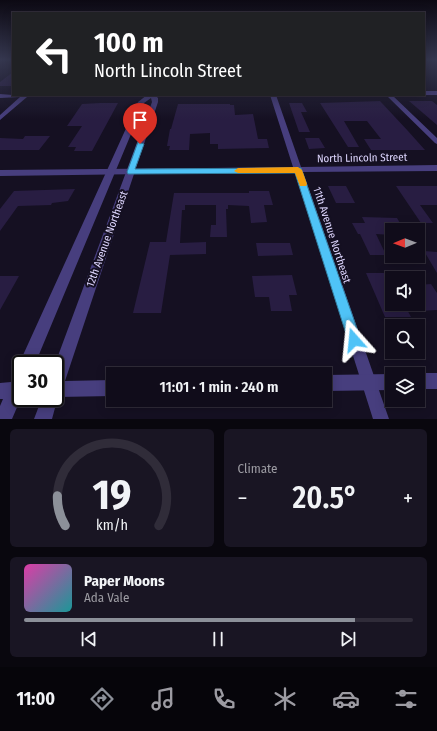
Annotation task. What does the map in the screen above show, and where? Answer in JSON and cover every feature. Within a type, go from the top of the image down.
[{"type":"street","points":[[425,93],[437,93]]},
{"type":"street","points":[[0,96],[12,96]]},
{"type":"street","points":[[0,118],[25,96]]},
{"type":"street","name":"12th Avenue Northeast","points":[[31,355],[141,102],[150,96]]},
{"type":"street","name":"12th Avenue Northeast","points":[[64,360],[156,102],[155,98],[152,96]]},
{"type":"street","name":"11th Avenue Northeast","points":[[273,96],[381,419]]},
{"type":"street","points":[[390,96],[437,142]]},
{"type":"street","name":"North Lincoln Street","points":[[0,173],[437,168]]},
{"type":"street","points":[[425,381],[437,381]]},
{"type":"street","points":[[332,383],[385,382]]},
{"type":"street","points":[[64,389],[106,388]]},
{"type":"street","points":[[3,419],[12,393]]},
{"type":"street","points":[[43,419],[47,407]]},
{"type":"building","points":[[3,80],[12,80],[12,86],[0,86],[0,82]]},
{"type":"building","points":[[380,101],[425,150],[371,150],[364,139],[381,139],[367,121],[344,121],[359,147],[348,147],[320,103]]},
{"type":"building","points":[[409,101],[432,101],[437,105],[437,125]]},
{"type":"building","points":[[118,103],[92,151],[74,151],[76,147],[68,147],[82,126],[67,126],[82,104]]},
{"type":"building","points":[[289,103],[302,103],[307,112],[301,112],[310,132],[299,132]]},
{"type":"building","points":[[178,104],[230,104],[234,105],[235,115],[253,114],[258,139],[267,139],[269,148],[218,149],[218,144],[210,144],[210,133],[190,134],[189,150],[169,150],[170,146],[167,146],[170,129]]},
{"type":"building","points":[[25,136],[50,136],[39,150],[0,150],[0,138],[23,139]]},
{"type":"building","points":[[305,138],[319,138],[325,148],[309,149]]},
{"type":"building","points":[[328,186],[346,186],[355,203],[336,203]]},
{"type":"building","points":[[396,186],[437,186],[437,205],[420,205],[433,223],[421,223]]},
{"type":"building","points":[[75,189],[68,201],[52,203],[51,205],[18,206],[0,231],[0,209],[14,191]]},
{"type":"building","points":[[249,191],[269,191],[273,205],[264,205],[267,222],[251,223],[249,206],[228,205],[228,209],[226,209],[227,237],[210,237],[211,225],[216,225],[216,205],[185,205],[185,210],[182,210],[180,243],[206,242],[206,254],[170,255],[161,313],[133,313],[150,242],[166,242],[174,193],[249,193]]},
{"type":"building","points":[[362,217],[397,218],[400,223],[385,223],[385,235],[376,234],[385,255],[370,255],[360,234],[358,234],[352,223],[365,223]]},
{"type":"building","points":[[256,243],[290,243],[293,255],[258,256]]},
{"type":"building","points":[[425,251],[437,252],[437,273],[425,253]]},
{"type":"building","points":[[366,273],[385,273],[385,311],[408,311],[411,317],[385,317]]},
{"type":"building","points":[[292,275],[297,295],[289,295],[292,311],[271,311],[269,297],[255,297],[252,276]]},
{"type":"building","points":[[0,276],[19,276],[0,310]]},
{"type":"building","points":[[425,284],[431,284],[437,293],[437,310],[425,311]]},
{"type":"slow traffic","points":[[238,171],[298,170],[303,184]]},
{"type":"route","points":[[140,144],[131,172],[298,170],[354,340]]}]
